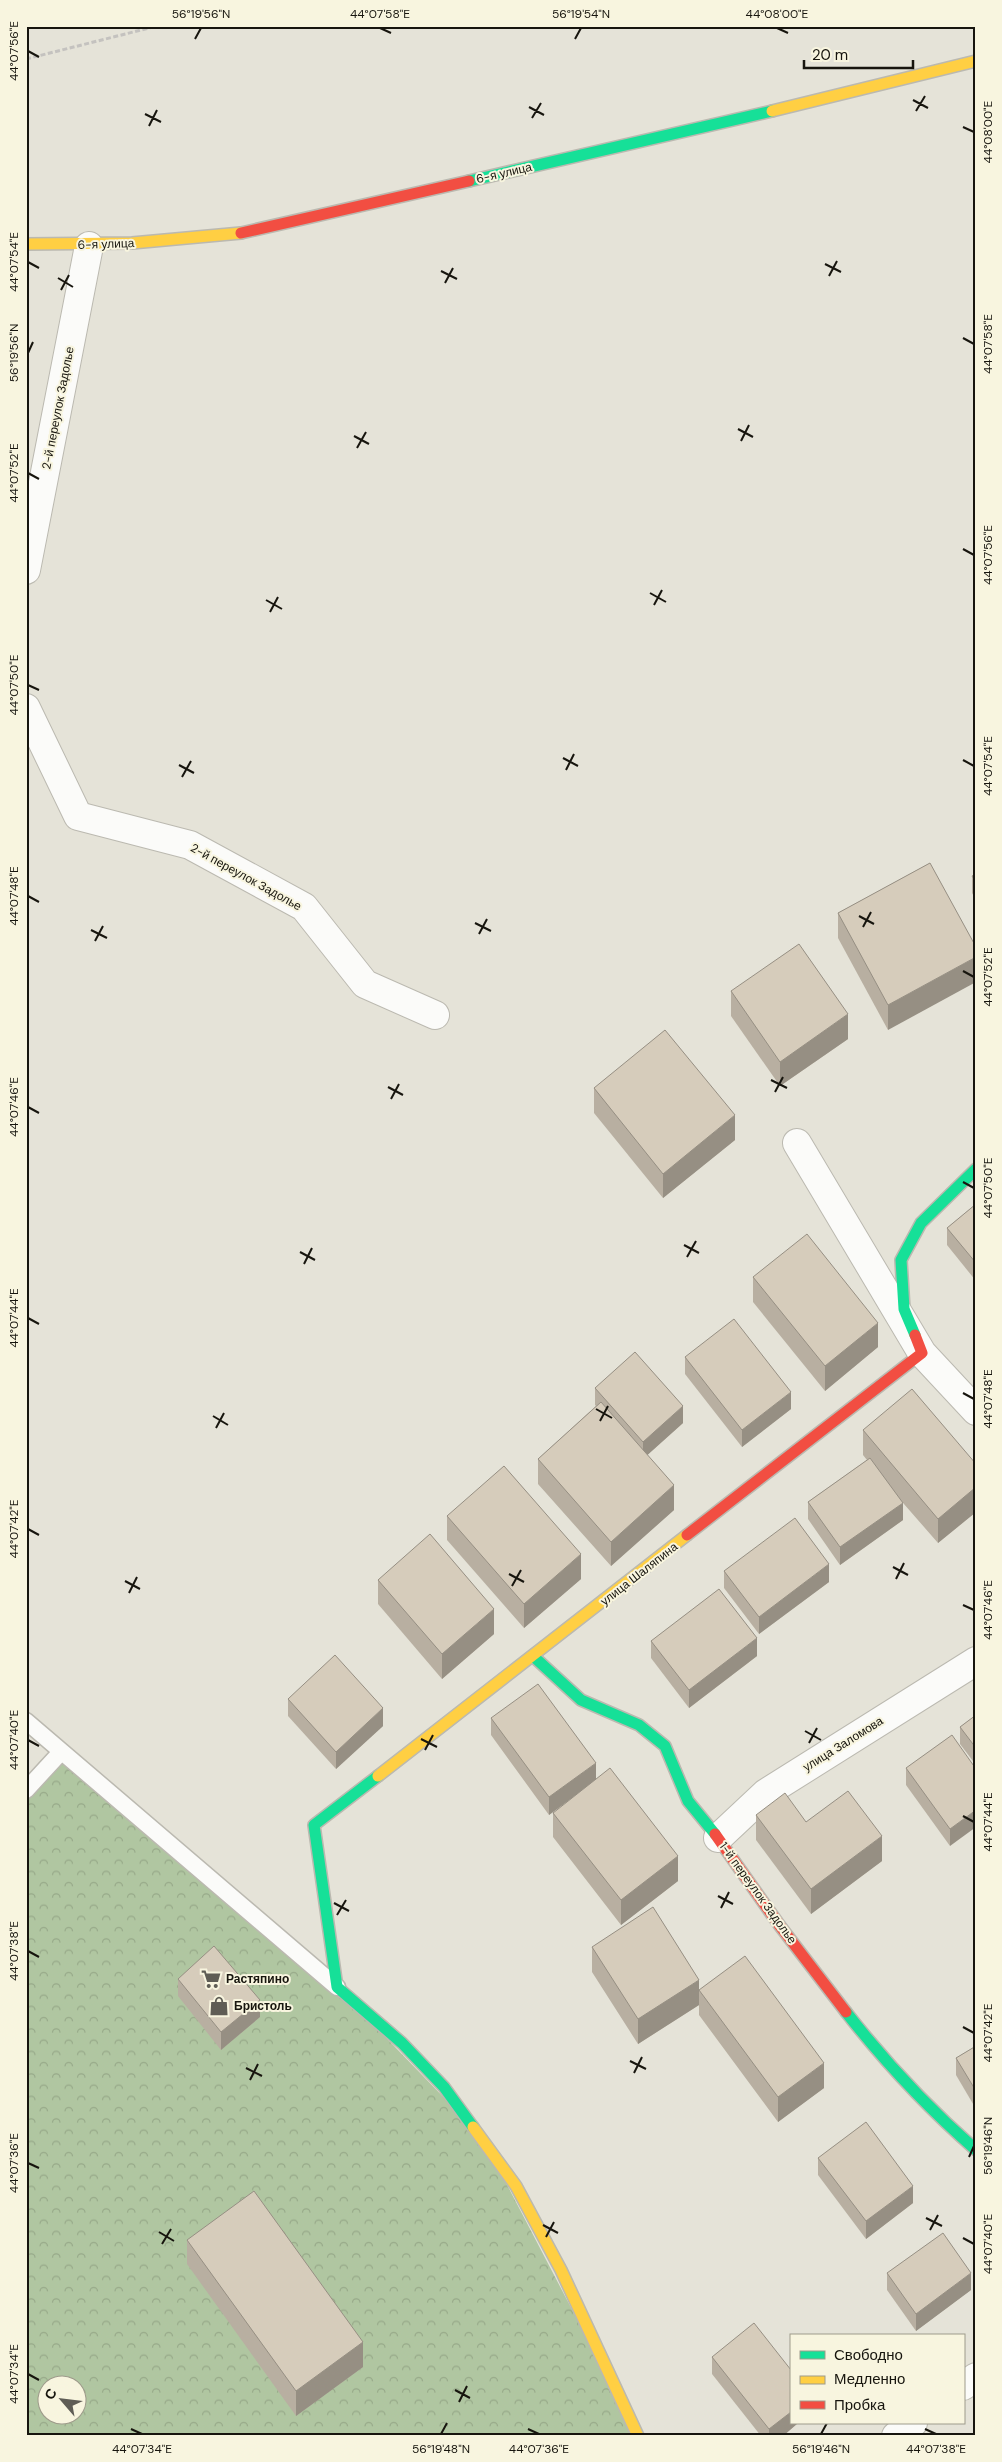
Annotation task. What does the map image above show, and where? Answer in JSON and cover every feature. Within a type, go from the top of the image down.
[{"type":"street","name":"6-я улица","points":[[26,244],[89,246],[158,242],[238,234],[736,120],[976,61]]},
{"type":"street","name":"2-й переулок Задолье","points":[[26,570],[89,246]]},
{"type":"street","name":"2-й переулок Задолье","points":[[26,708],[78,816],[190,844],[304,907],[365,984],[436,1015]]},
{"type":"street","points":[[797,1143],[922,1353],[976,1411]]},
{"type":"street","points":[[922,1353],[904,1309],[901,1260],[921,1223],[976,1169]]},
{"type":"street","name":"улица Шаляпина","points":[[337,1987],[314,1825],[922,1353]]},
{"type":"street","name":"1-й переулок Задолье","points":[[533,1656],[581,1700],[639,1725],[665,1746],[688,1801],[718,1838],[780,1926],[871,2044],[943,2121],[976,2150]]},
{"type":"street","name":"улица Заломова","points":[[718,1838],[766,1793],[976,1661]]},
{"type":"street","points":[[337,1987],[402,2043],[444,2087],[516,2186],[562,2270],[638,2436]]},
{"type":"street","points":[[964,2385],[976,2377]]},
{"type":"street","points":[[896,2436],[912,2424]]},
{"type":"lane","points":[[26,1721],[337,1987]]},
{"type":"lane","points":[[26,1790],[61,1752]]},
{"type":"path","points":[[26,60],[156,26]]},
{"type":"green space","points":[[61,1752],[337,1987],[482,2137],[638,2436],[26,2436],[26,1790]]},
{"type":"building","points":[[930,863],[976,947],[976,957],[888,1005],[838,913]]},
{"type":"building","points":[[976,874],[976,882],[972,876]]},
{"type":"building","points":[[799,944],[848,1014],[780,1062],[731,991]]},
{"type":"building","points":[[665,1030],[735,1115],[663,1174],[594,1088]]},
{"type":"building","points":[[976,1204],[976,1263],[947,1228]]},
{"type":"building","points":[[807,1234],[878,1323],[825,1366],[753,1277]]},
{"type":"building","points":[[734,1319],[791,1392],[742,1430],[685,1357]]},
{"type":"building","points":[[635,1352],[683,1406],[643,1442],[595,1388]]},
{"type":"building","points":[[912,1389],[976,1464],[976,1487],[938,1519],[863,1430]]},
{"type":"building","points":[[601,1402],[674,1485],[611,1542],[538,1459]]},
{"type":"building","points":[[870,1458],[903,1503],[840,1547],[808,1502]]},
{"type":"building","points":[[504,1466],[581,1554],[524,1604],[447,1516]]},
{"type":"building","points":[[795,1518],[829,1564],[759,1617],[724,1571]]},
{"type":"building","points":[[430,1534],[494,1609],[442,1654],[378,1580]]},
{"type":"building","points":[[719,1589],[757,1638],[689,1690],[651,1641]]},
{"type":"building","points":[[335,1655],[383,1708],[336,1752],[288,1699]]},
{"type":"building","points":[[538,1684],[596,1763],[549,1797],[491,1718]]},
{"type":"building","points":[[976,1715],[976,1748],[960,1727]]},
{"type":"building","points":[[952,1735],[976,1769],[976,1810],[950,1829],[906,1768]]},
{"type":"building","points":[[610,1768],[678,1856],[621,1900],[553,1813]]},
{"type":"building","points":[[848,1791],[882,1836],[811,1889],[756,1815],[785,1793],[806,1822]]},
{"type":"building","points":[[653,1907],[699,1980],[638,2019],[592,1947]]},
{"type":"building","name":"Бристоль","points":[[214,1946],[260,2000],[221,2032],[178,1979]]},
{"type":"building","points":[[745,1956],[824,2063],[778,2097],[699,1990]]},
{"type":"building","points":[[976,2046],[976,2091],[956,2058]]},
{"type":"building","points":[[866,2122],[913,2186],[866,2221],[818,2158]]},
{"type":"building","points":[[254,2191],[363,2342],[296,2391],[187,2240]]},
{"type":"building","points":[[943,2233],[971,2273],[916,2314],[887,2273]]},
{"type":"building","points":[[754,2323],[790,2369],[790,2413],[769,2429],[712,2357]]},
{"type":"traffic: fast","points":[[469,181],[772,111]]},
{"type":"traffic: fast","points":[[915,1335],[904,1309],[901,1260],[921,1223],[976,1169]]},
{"type":"traffic: fast","points":[[533,1656],[581,1700],[639,1725],[665,1746],[688,1801],[715,1834]]},
{"type":"traffic: fast","points":[[378,1776],[314,1825],[337,1987],[402,2043],[444,2087],[473,2127]]},
{"type":"traffic: fast","points":[[846,2012],[908,2084],[976,2150]]},
{"type":"traffic: slow","points":[[772,111],[976,61]]},
{"type":"traffic: slow","points":[[26,244],[132,243],[241,233]]},
{"type":"traffic: slow","points":[[378,1776],[687,1535]]},
{"type":"traffic: slow","points":[[473,2127],[516,2186],[561,2270],[638,2436]]},
{"type":"traffic: jam","points":[[241,233],[469,181]]},
{"type":"traffic: jam","points":[[687,1535],[922,1353],[915,1335]]},
{"type":"traffic: jam","points":[[715,1834],[780,1926],[846,2012]]},
{"type":"place","name":"Растяпино","points":[[211,1979]]},
{"type":"place","name":"Бристоль","points":[[219,2006]]}]
